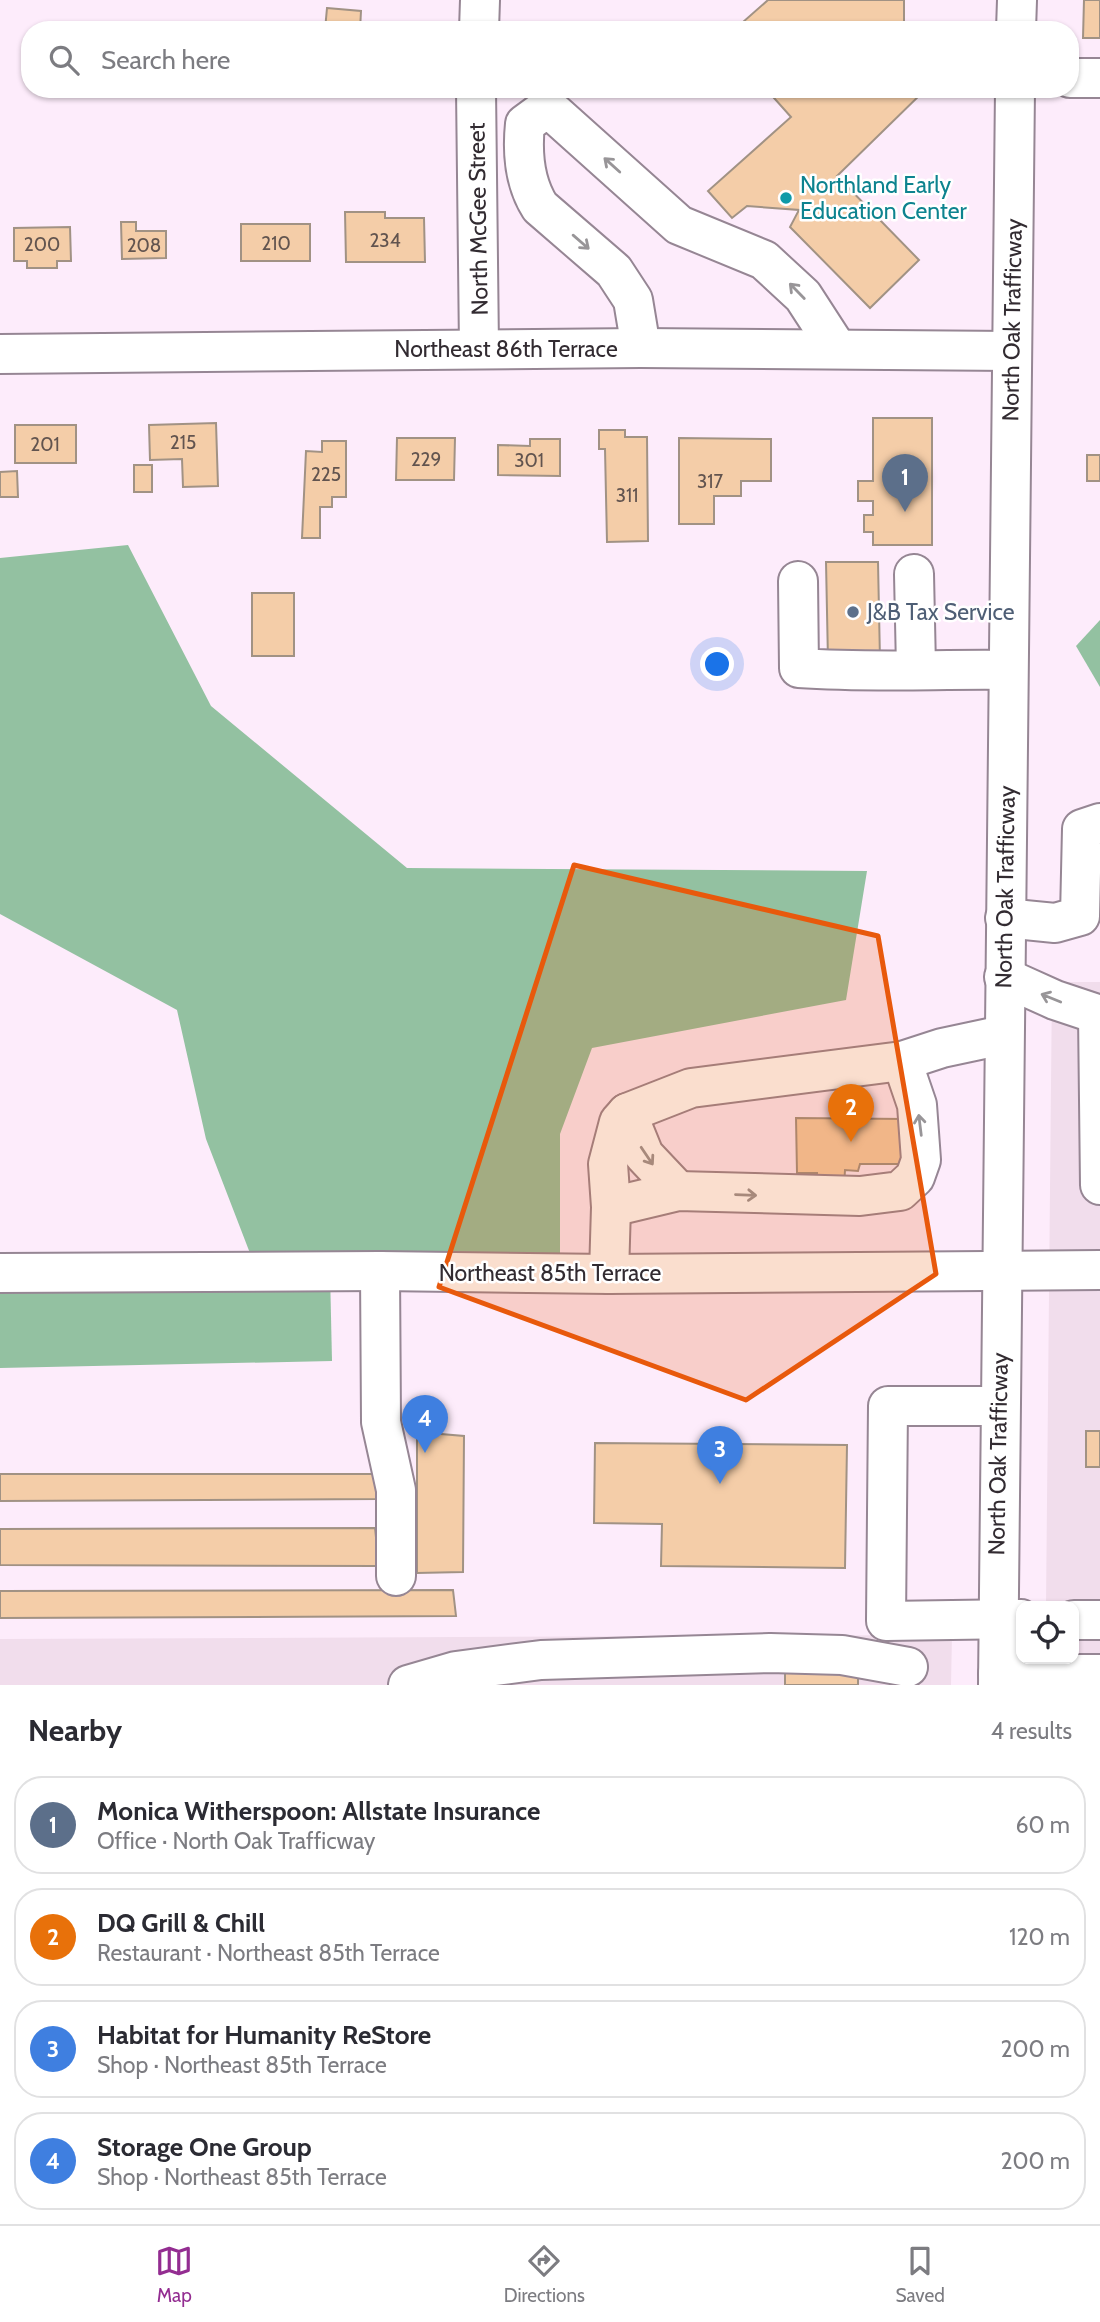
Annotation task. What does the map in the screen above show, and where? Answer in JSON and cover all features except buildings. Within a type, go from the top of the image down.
[{"type":"street","points":[[479,21],[480,0]]},
{"type":"street","points":[[1016,21],[1017,0]]},
{"type":"street","points":[[1079,78],[1100,78]]},
{"type":"street","name":"North McGee Street","points":[[476,98],[479,348]]},
{"type":"street","name":"North Oak Trafficway","points":[[998,1679],[1009,1619],[999,1406],[1016,98]]},
{"type":"street","points":[[641,348],[633,300],[614,271],[540,207],[531,193],[522,150],[525,124],[540,113],[554,113],[679,225],[764,260],[803,296],[836,347]]},
{"type":"street","name":"Northeast 86th Terrace","points":[[0,354],[479,348],[836,347],[1012,351]]},
{"type":"street","points":[[914,573],[916,668]]},
{"type":"street","points":[[798,581],[799,668],[852,672],[916,668],[1008,670]]},
{"type":"street","points":[[1005,918],[1055,923],[1080,916],[1082,829],[1100,823]]},
{"type":"street","points":[[1004,977],[1099,1014],[1100,1185]]},
{"type":"street","points":[[609,1274],[611,1207],[608,1164],[619,1122],[627,1113],[691,1088],[902,1061],[942,1048],[1003,1035]]},
{"type":"street","points":[[611,1207],[630,1205],[678,1191],[848,1196],[900,1191],[915,1177],[921,1160],[917,1105],[902,1061]]},
{"type":"street","points":[[627,1113],[645,1155],[678,1191]]},
{"type":"street","name":"Northeast 85th Terrace","points":[[0,1273],[380,1271],[609,1274],[1100,1270]]},
{"type":"street","points":[[380,1271],[381,1422],[396,1490],[396,1576]]},
{"type":"street","points":[[999,1406],[888,1406],[886,1621],[1009,1619]]},
{"type":"street","points":[[1079,1620],[1100,1620]]},
{"type":"street","points":[[408,1685],[456,1671],[555,1660],[770,1653],[842,1654],[908,1667]]},
{"type":"street","points":[[998,1679],[1100,1674]]},
{"type":"highlighted area","points":[[574,865],[878,936],[936,1274],[746,1400],[439,1287]]},
{"type":"shaded area","points":[[1052,982],[1100,982],[1100,1685],[1079,1664],[1079,1601],[1046,1601]]},
{"type":"shaded area","points":[[952,1635],[951,1685],[0,1685],[0,1639]]},
{"type":"green space","points":[[128,545],[211,706],[407,868],[867,871],[846,1000],[592,1048],[560,1134],[560,1254],[253,1261],[206,1139],[177,1010],[0,914],[0,558]]},
{"type":"green space","points":[[1100,620],[1100,687],[1076,646]]},
{"type":"green space","points":[[330,1272],[332,1361],[0,1368],[0,1274]]},
{"type":"place","name":"Northland Early Education Center","points":[[786,198]]},
{"type":"place","name":"Monica Witherspoon: Allstate Insurance","points":[[905,512]]},
{"type":"place","name":"J&B Tax Service","points":[[853,612]]},
{"type":"place","name":"DQ Grill & Chill","points":[[851,1142]]},
{"type":"place","name":"Storage One Group","points":[[425,1453]]},
{"type":"place","name":"Habitat for Humanity ReStore","points":[[720,1484]]}]
